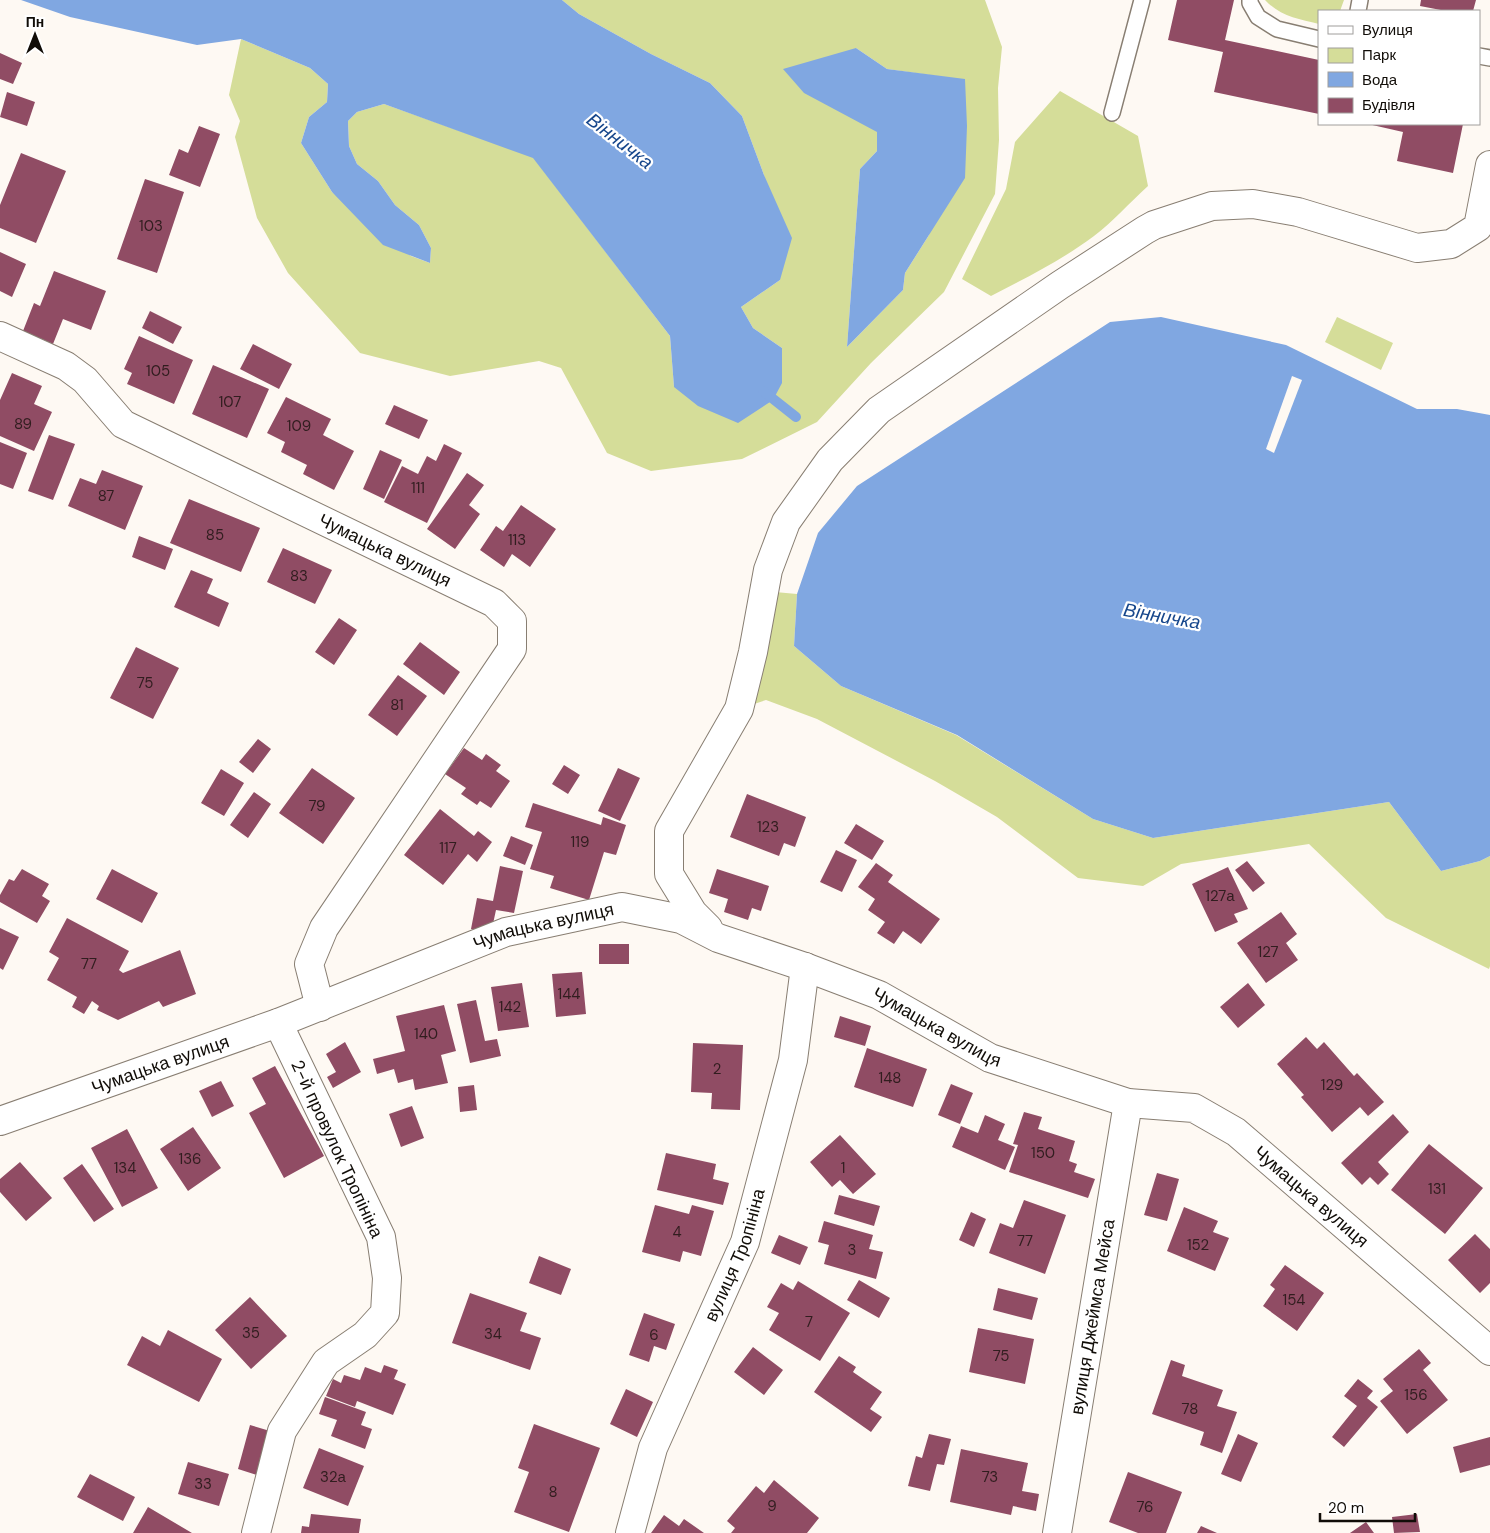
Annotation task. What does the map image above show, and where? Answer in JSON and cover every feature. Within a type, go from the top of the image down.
[{"type":"street","points":[[718,938],[693,913],[668,874],[668,831],[739,709],[754,652],[768,570],[786,522],[830,460],[879,410],[1060,285],[1154,225],[1212,206],[1253,204],[1298,212],[1417,248],[1450,244],[1478,226],[1490,165]]},
{"type":"street","name":"Чумацька вулиця","points":[[0,336],[66,366],[85,380],[123,424],[494,603],[512,621],[512,649],[324,928],[309,964],[320,1007]]},
{"type":"street","name":"Чумацька вулиця","points":[[0,1121],[278,1023],[506,932],[622,907],[681,919],[718,938],[879,994],[990,1058],[1128,1102],[1194,1108],[1236,1132],[1490,1351]]},
{"type":"street","name":"вулиця Тропініна","points":[[630,1533],[653,1448],[745,1242],[793,1060],[805,967]]},
{"type":"street","name":"2-й провулок Тропініна","points":[[256,1533],[282,1431],[326,1362],[365,1335],[385,1313],[387,1278],[381,1238],[278,1023]]},
{"type":"street","name":"вулиця Джеймса Мейса","points":[[1057,1533],[1128,1102]]},
{"type":"lane","points":[[1112,113],[1142,0]]},
{"type":"lane","points":[[1250,0],[1258,17],[1277,29],[1318,39]]},
{"type":"green space","points":[[562,0],[985,0],[1002,47],[998,88],[999,140],[995,194],[944,292],[871,363],[817,422],[742,459],[651,471],[607,453],[561,368],[539,361],[450,376],[360,353],[288,273],[257,218],[235,137],[240,121],[229,95],[241,39],[310,68],[328,84],[327,102],[309,117],[301,143],[332,192],[411,256],[430,263],[431,248],[419,225],[395,205],[378,181],[357,164],[349,146],[348,121],[357,112],[384,104],[533,157],[670,336],[674,387],[782,348],[753,328],[741,307],[780,280],[764,175],[742,116],[710,83],[651,54],[579,14]],"holes":[[[856,48],[887,69],[965,80],[929,235],[905,273],[903,290],[847,347],[860,169],[877,151],[877,132]]]},
{"type":"green space","points":[[1265,0],[1344,0],[1340,10],[1318,10],[1318,24],[1283,13]]},
{"type":"green space","points":[[1060,91],[1138,136],[1148,186],[1108,224],[1082,245],[991,296],[962,279],[1006,189],[1015,142]]},
{"type":"green space","points":[[1337,317],[1393,343],[1381,370],[1325,342]]},
{"type":"green space","points":[[764,591],[797,594],[794,646],[841,686],[956,735],[1093,819],[1153,838],[1389,802],[1441,871],[1480,861],[1490,856],[1489,969],[1386,918],[1309,844],[1181,864],[1143,886],[1078,878],[997,817],[935,781],[817,719],[766,700],[739,709]]},
{"type":"water","points":[[21,0],[562,0],[579,14],[651,54],[710,83],[742,116],[764,175],[792,238],[780,280],[741,307],[753,328],[782,348],[782,383],[773,400],[738,423],[698,406],[674,387],[670,336],[533,158],[384,104],[357,112],[348,121],[349,146],[357,164],[378,181],[395,205],[419,225],[431,248],[430,263],[383,245],[332,192],[301,143],[309,117],[327,102],[328,84],[310,68],[241,39],[197,45],[70,17]]},
{"type":"water","points":[[856,48],[887,69],[965,79],[967,126],[965,178],[905,273],[903,290],[847,347],[860,169],[877,151],[877,132],[804,93],[783,69]]},
{"type":"water","points":[[1161,317],[1286,345],[1417,409],[1457,409],[1490,415],[1490,856],[1480,861],[1441,871],[1389,802],[1153,838],[1093,819],[957,735],[841,686],[794,646],[797,594],[818,533],[857,486],[1110,322]]},
{"type":"pier","points":[[1292,376],[1302,380],[1274,453],[1266,449]]},
{"type":"building","points":[[1177,0],[1234,0],[1225,40],[1318,60],[1318,114],[1214,92],[1223,52],[1168,40]]},
{"type":"building","points":[[1421,0],[1476,0],[1473,10],[1441,10],[1420,6]]},
{"type":"building","points":[[0,53],[22,63],[13,84],[0,79]]},
{"type":"building","points":[[7,92],[35,102],[27,126],[0,117]]},
{"type":"building","points":[[1372,125],[1463,125],[1453,173],[1397,161],[1403,132]]},
{"type":"building","points":[[199,126],[220,134],[200,187],[169,175],[179,149],[188,153]]},
{"type":"building","points":[[21,153],[66,171],[36,243],[0,228],[0,205]]},
{"type":"building","points":[[145,179],[184,192],[157,273],[117,259]]},
{"type":"building","points":[[0,252],[26,264],[12,297],[0,291]]},
{"type":"building","points":[[54,271],[106,291],[91,330],[63,319],[53,344],[23,331],[34,303],[40,306]]},
{"type":"building","points":[[150,311],[182,327],[173,344],[142,328]]},
{"type":"building","points":[[139,336],[193,360],[174,404],[127,384],[132,373],[124,369]]},
{"type":"building","points":[[253,344],[292,364],[279,389],[240,369]]},
{"type":"building","points":[[213,365],[269,389],[247,438],[192,414]]},
{"type":"building","points":[[12,373],[42,386],[34,404],[52,412],[34,451],[0,436],[0,400]]},
{"type":"building","points":[[286,397],[331,419],[323,435],[354,451],[334,490],[303,474],[307,465],[281,452],[285,442],[267,433]]},
{"type":"building","points":[[394,405],[428,420],[419,439],[385,424]]},
{"type":"building","points":[[49,435],[75,444],[53,500],[28,491]]},
{"type":"building","points":[[0,442],[27,453],[13,489],[0,484]]},
{"type":"building","points":[[444,444],[462,453],[427,523],[384,502],[402,466],[418,474],[427,456],[436,461]]},
{"type":"building","points":[[380,450],[402,460],[384,499],[363,489]]},
{"type":"building","points":[[102,470],[143,486],[125,530],[68,506],[80,478],[96,484]]},
{"type":"building","points":[[467,473],[484,485],[469,505],[480,514],[455,549],[427,529]]},
{"type":"building","points":[[189,499],[260,528],[241,572],[170,543]]},
{"type":"building","points":[[521,505],[556,529],[530,567],[512,554],[504,567],[480,550],[496,526],[503,531]]},
{"type":"building","points":[[139,536],[173,549],[165,570],[132,557]]},
{"type":"building","points":[[283,548],[332,570],[315,604],[267,582]]},
{"type":"building","points":[[191,570],[213,579],[207,593],[229,603],[219,627],[174,607]]},
{"type":"building","points":[[339,618],[357,630],[334,665],[315,652]]},
{"type":"building","points":[[420,642],[460,672],[444,695],[403,664]]},
{"type":"building","points":[[136,647],[179,668],[153,719],[110,698]]},
{"type":"building","points":[[398,675],[427,696],[397,736],[368,715]]},
{"type":"building","points":[[258,739],[271,749],[253,773],[239,762]]},
{"type":"building","points":[[464,748],[482,760],[486,754],[501,765],[496,771],[510,781],[491,808],[480,801],[477,805],[461,794],[466,788],[445,774]]},
{"type":"building","points":[[564,765],[580,775],[568,794],[552,784]]},
{"type":"building","points":[[312,768],[355,798],[323,844],[279,813]]},
{"type":"building","points":[[618,768],[640,778],[620,821],[598,811]]},
{"type":"building","points":[[221,769],[244,783],[224,816],[201,803]]},
{"type":"building","points":[[254,792],[271,804],[248,838],[230,825]]},
{"type":"building","points":[[747,794],[806,817],[795,847],[784,843],[779,856],[730,837]]},
{"type":"building","points":[[533,803],[601,825],[603,817],[626,825],[616,855],[604,852],[589,900],[550,888],[554,876],[530,869],[542,832],[525,827]]},
{"type":"building","points":[[440,809],[474,836],[478,831],[492,842],[477,862],[468,854],[443,885],[404,855]]},
{"type":"building","points":[[856,824],[884,841],[872,860],[844,843]]},
{"type":"building","points":[[511,836],[533,845],[525,865],[503,856]]},
{"type":"building","points":[[836,850],[857,860],[842,892],[820,882]]},
{"type":"building","points":[[1247,861],[1265,883],[1253,892],[1235,870]]},
{"type":"building","points":[[876,863],[893,875],[888,882],[940,919],[921,944],[903,931],[894,944],[877,933],[885,922],[868,910],[875,899],[858,887]]},
{"type":"building","points":[[500,866],[523,871],[514,913],[496,910],[491,933],[471,929],[477,898],[493,901]]},
{"type":"building","points":[[1228,867],[1248,909],[1234,914],[1238,922],[1215,932],[1192,884]]},
{"type":"building","points":[[22,869],[49,884],[42,896],[50,901],[37,923],[0,902],[0,895],[9,879],[14,881]]},
{"type":"building","points":[[112,869],[158,893],[142,923],[96,899]]},
{"type":"building","points":[[717,869],[769,886],[761,911],[752,908],[748,920],[724,912],[728,899],[709,893]]},
{"type":"building","points":[[1281,912],[1297,934],[1286,943],[1298,960],[1266,983],[1237,943]]},
{"type":"building","points":[[67,918],[129,951],[119,970],[123,973],[180,950],[196,994],[163,1007],[159,1001],[118,1020],[97,1010],[99,1006],[92,1001],[84,1014],[72,1007],[77,997],[47,980],[59,958],[49,952]]},
{"type":"building","points":[[0,928],[19,937],[3,970],[0,968]]},
{"type":"building","points":[[599,944],[629,944],[629,964],[599,964]]},
{"type":"building","points":[[582,972],[586,1014],[556,1017],[552,974]]},
{"type":"building","points":[[522,983],[529,1027],[498,1031],[491,987]]},
{"type":"building","points":[[1248,983],[1265,1005],[1238,1028],[1220,1007]]},
{"type":"building","points":[[476,1000],[485,1041],[497,1039],[501,1056],[470,1063],[457,1004]]},
{"type":"building","points":[[444,1005],[456,1051],[441,1055],[448,1083],[415,1090],[413,1079],[398,1083],[394,1069],[377,1074],[373,1059],[405,1051],[396,1016]]},
{"type":"building","points":[[840,1016],[871,1026],[865,1046],[834,1037]]},
{"type":"building","points":[[1306,1037],[1317,1049],[1324,1042],[1354,1076],[1357,1073],[1384,1102],[1368,1116],[1360,1107],[1332,1132],[1301,1097],[1304,1095],[1277,1064]]},
{"type":"building","points":[[345,1042],[361,1072],[333,1088],[327,1077],[336,1072],[326,1054]]},
{"type":"building","points":[[693,1043],[743,1045],[740,1110],[711,1109],[712,1093],[691,1092]]},
{"type":"building","points":[[867,1048],[927,1069],[913,1107],[854,1087]]},
{"type":"building","points":[[275,1066],[324,1156],[284,1178],[249,1113],[266,1104],[252,1078]]},
{"type":"building","points":[[221,1081],[234,1106],[212,1117],[199,1091]]},
{"type":"building","points":[[951,1084],[973,1093],[960,1124],[938,1115]]},
{"type":"building","points":[[474,1085],[477,1110],[460,1112],[458,1087]]},
{"type":"building","points":[[412,1106],[424,1138],[401,1147],[389,1114]]},
{"type":"building","points":[[1024,1112],[1042,1117],[1038,1129],[1075,1141],[1069,1161],[1077,1164],[1074,1172],[1095,1179],[1088,1198],[1009,1172],[1018,1145],[1013,1144]]},
{"type":"building","points":[[1393,1114],[1409,1132],[1378,1162],[1389,1174],[1378,1185],[1370,1177],[1362,1185],[1341,1163]]},
{"type":"building","points":[[985,1115],[1005,1124],[998,1140],[1015,1147],[1005,1170],[952,1147],[961,1126],[978,1133]]},
{"type":"building","points":[[193,1127],[221,1168],[188,1191],[160,1149]]},
{"type":"building","points":[[127,1129],[158,1188],[122,1207],[91,1148]]},
{"type":"building","points":[[840,1135],[876,1174],[853,1194],[840,1180],[832,1187],[810,1162]]},
{"type":"building","points":[[1429,1144],[1483,1188],[1445,1234],[1391,1190]]},
{"type":"building","points":[[666,1153],[716,1164],[713,1179],[729,1183],[723,1205],[657,1190]]},
{"type":"building","points":[[20,1162],[52,1198],[26,1221],[0,1192],[0,1179]]},
{"type":"building","points":[[82,1164],[114,1209],[94,1222],[63,1178]]},
{"type":"building","points":[[1157,1173],[1179,1179],[1167,1221],[1144,1215]]},
{"type":"building","points":[[839,1195],[880,1206],[874,1226],[834,1214]]},
{"type":"building","points":[[1024,1200],[1066,1215],[1045,1274],[989,1253],[1000,1223],[1013,1228]]},
{"type":"building","points":[[655,1205],[689,1214],[692,1205],[714,1211],[701,1256],[683,1251],[680,1262],[642,1252]]},
{"type":"building","points":[[1184,1207],[1218,1221],[1213,1232],[1229,1238],[1215,1271],[1167,1251]]},
{"type":"building","points":[[971,1212],[986,1219],[974,1247],[959,1240]]},
{"type":"building","points":[[824,1221],[873,1235],[869,1249],[883,1252],[876,1279],[824,1264],[829,1245],[818,1242]]},
{"type":"building","points":[[1475,1234],[1490,1249],[1490,1283],[1480,1293],[1448,1260]]},
{"type":"building","points":[[779,1235],[808,1247],[800,1265],[771,1253]]},
{"type":"building","points":[[539,1256],[571,1269],[561,1295],[529,1283]]},
{"type":"building","points":[[1285,1265],[1324,1293],[1297,1331],[1263,1306],[1275,1289],[1270,1285]]},
{"type":"building","points":[[859,1280],[890,1298],[879,1318],[847,1300]]},
{"type":"building","points":[[798,1281],[850,1313],[820,1361],[769,1330],[779,1313],[767,1307],[781,1283],[793,1290]]},
{"type":"building","points":[[998,1288],[1038,1298],[1032,1320],[993,1310]]},
{"type":"building","points":[[470,1293],[527,1313],[520,1331],[541,1338],[530,1370],[452,1343]]},
{"type":"building","points":[[250,1297],[287,1336],[251,1369],[215,1330]]},
{"type":"building","points":[[644,1313],[675,1324],[666,1350],[654,1346],[649,1362],[629,1355]]},
{"type":"building","points":[[978,1328],[1034,1339],[1025,1384],[969,1372]]},
{"type":"building","points":[[168,1330],[222,1359],[199,1402],[127,1365],[142,1336],[160,1346]]},
{"type":"building","points":[[753,1347],[783,1370],[764,1395],[734,1372]]},
{"type":"building","points":[[1419,1349],[1431,1363],[1423,1370],[1448,1400],[1407,1434],[1380,1401],[1393,1391],[1383,1379]]},
{"type":"building","points":[[839,1356],[856,1367],[853,1372],[882,1392],[870,1409],[882,1417],[871,1432],[814,1392]]},
{"type":"building","points":[[1171,1360],[1185,1365],[1182,1376],[1223,1390],[1217,1406],[1237,1412],[1222,1453],[1200,1445],[1204,1432],[1152,1414]]},
{"type":"building","points":[[384,1365],[398,1370],[394,1379],[406,1384],[393,1415],[357,1401],[355,1407],[326,1396],[333,1379],[341,1383],[344,1375],[360,1380],[365,1367],[381,1373]]},
{"type":"building","points":[[1358,1379],[1373,1391],[1367,1398],[1378,1407],[1344,1447],[1332,1437],[1357,1406],[1344,1396]]},
{"type":"building","points":[[626,1389],[653,1402],[637,1437],[610,1424]]},
{"type":"building","points":[[325,1397],[366,1412],[361,1425],[372,1429],[365,1449],[331,1436],[337,1420],[319,1414]]},
{"type":"building","points":[[534,1424],[600,1448],[569,1532],[514,1512],[529,1472],[518,1468]]},
{"type":"building","points":[[250,1425],[270,1431],[257,1475],[238,1469]]},
{"type":"building","points":[[929,1434],[951,1439],[944,1465],[937,1464],[930,1491],[908,1486],[916,1456],[922,1458]]},
{"type":"building","points":[[1238,1434],[1258,1443],[1241,1482],[1221,1474]]},
{"type":"building","points":[[1490,1437],[1490,1465],[1460,1473],[1453,1447]]},
{"type":"building","points":[[319,1448],[364,1466],[348,1506],[303,1488]]},
{"type":"building","points":[[961,1449],[1028,1463],[1022,1491],[1039,1494],[1036,1511],[1013,1506],[1011,1515],[950,1502]]},
{"type":"building","points":[[188,1462],[229,1474],[219,1506],[178,1494]]},
{"type":"building","points":[[1128,1472],[1182,1492],[1166,1533],[1138,1533],[1109,1522]]},
{"type":"building","points":[[90,1474],[135,1497],[123,1521],[77,1497]]},
{"type":"building","points":[[774,1480],[819,1518],[807,1533],[731,1533],[735,1528],[727,1521],[756,1486],[764,1493]]},
{"type":"building","points":[[148,1507],[192,1533],[133,1533]]},
{"type":"building","points":[[311,1514],[361,1519],[359,1533],[301,1533],[302,1526],[309,1527]]},
{"type":"building","points":[[1417,1514],[1420,1532],[1394,1533],[1392,1517]]},
{"type":"building","points":[[664,1515],[679,1526],[684,1519],[704,1533],[651,1533]]},
{"type":"building","points":[[1366,1522],[1374,1533],[1350,1533]]},
{"type":"building","points":[[1201,1526],[1217,1533],[1197,1533]]},
{"type":"waterway","name":"Вінничка","points":[[763,391],[796,417]]}]
